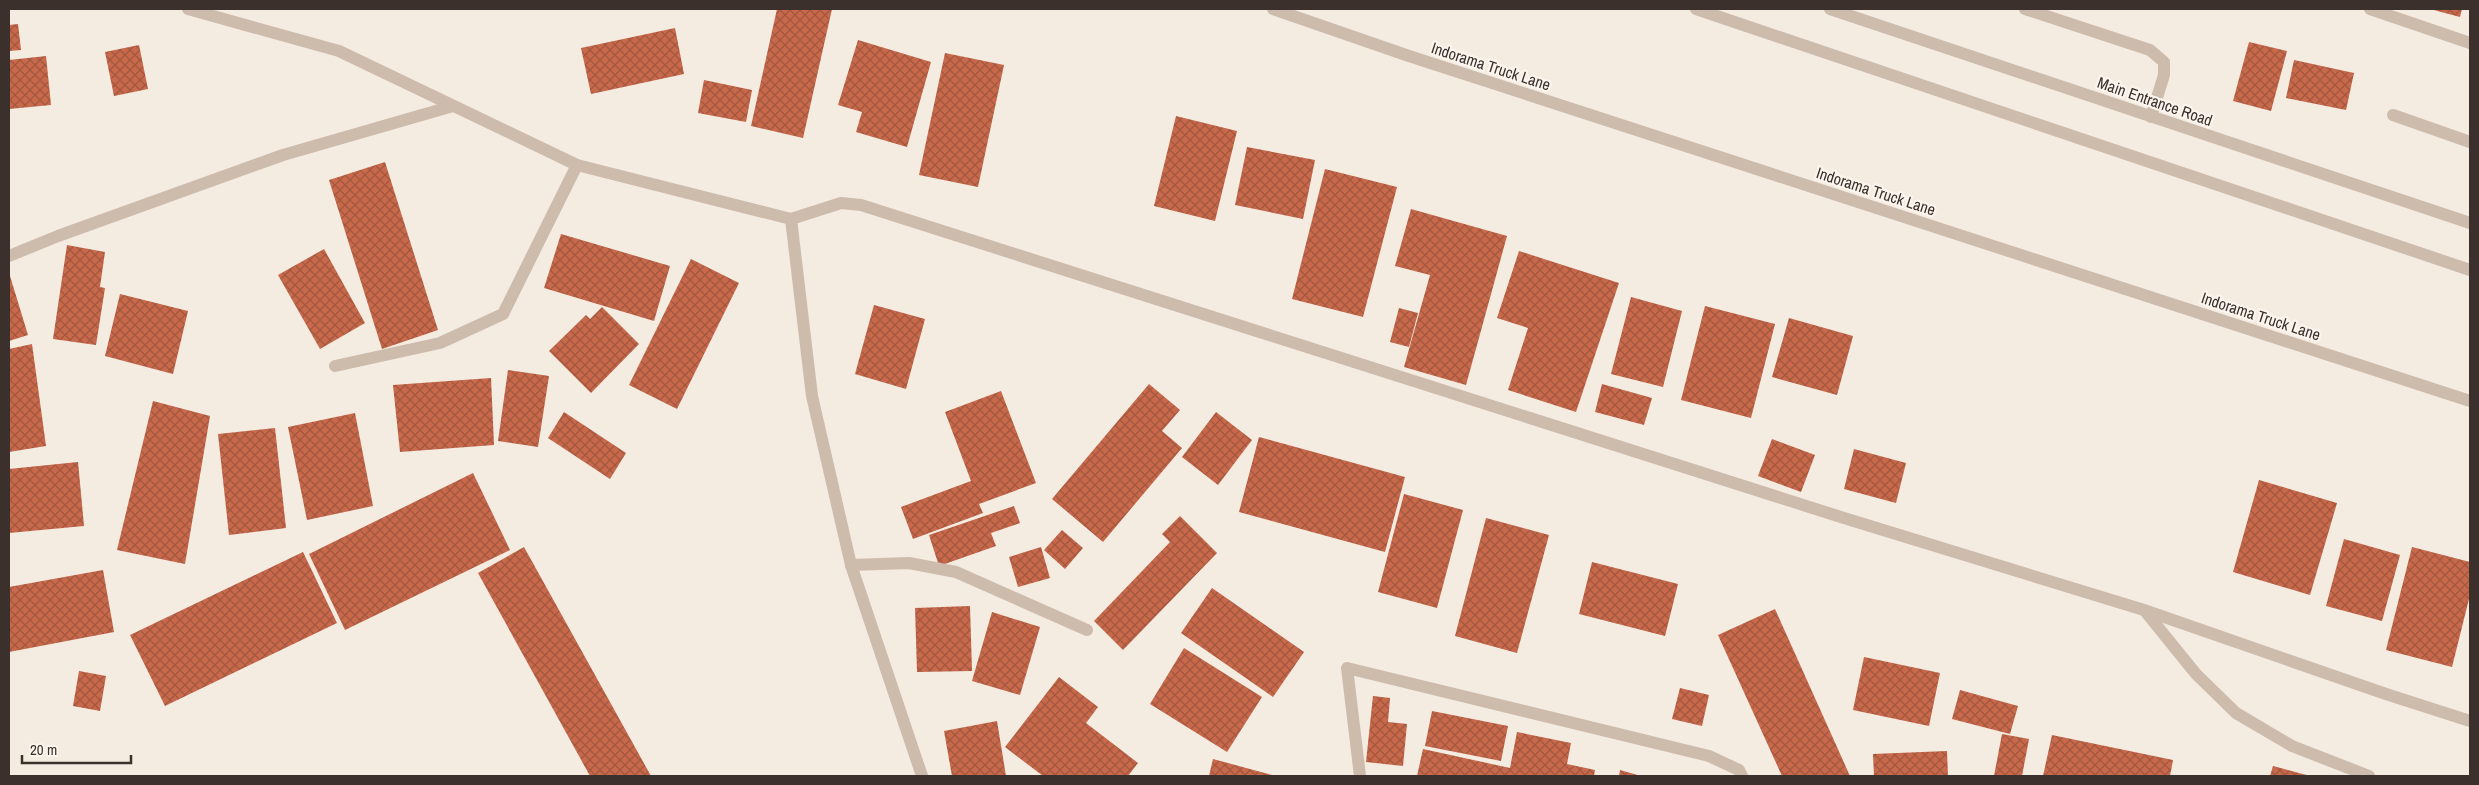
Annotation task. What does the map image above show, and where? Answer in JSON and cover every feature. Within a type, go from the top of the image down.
[{"type":"street","points":[[188,9],[339,52],[577,165],[791,219],[841,203],[861,205],[1788,500],[2144,610],[2386,694],[2470,721]]},
{"type":"street","name":"Indorama Truck Lane","points":[[1272,9],[1409,56],[2470,402]]},
{"type":"street","points":[[1696,9],[2470,270]]},
{"type":"street","name":"Main Entrance Road","points":[[1830,9],[2470,223]]},
{"type":"street","points":[[2025,9],[2150,50],[2164,62],[2164,76],[2151,116]]},
{"type":"street","points":[[2370,9],[2470,43]]},
{"type":"street","points":[[9,256],[58,236],[283,155],[453,106]]},
{"type":"street","points":[[2393,115],[2470,142]]},
{"type":"street","points":[[335,366],[440,343],[503,314],[577,165]]},
{"type":"street","points":[[791,219],[812,396],[851,565],[922,776]]},
{"type":"street","points":[[851,565],[909,564],[956,572],[1087,630]]},
{"type":"street","points":[[2144,610],[2196,674],[2236,713],[2292,746],[2369,776]]},
{"type":"street","points":[[1360,776],[1347,668],[1709,756],[1739,770],[1742,776]]},
{"type":"building","points":[[777,9],[832,9],[803,138],[751,126]]},
{"type":"building","points":[[2430,9],[2462,9],[2460,17]]},
{"type":"building","points":[[18,24],[21,50],[9,51],[9,25]]},
{"type":"building","points":[[675,28],[684,74],[591,94],[581,48]]},
{"type":"building","points":[[858,40],[931,62],[907,147],[856,132],[862,112],[838,105]]},
{"type":"building","points":[[2249,42],[2287,51],[2271,111],[2233,101]]},
{"type":"building","points":[[139,45],[148,89],[114,96],[105,52]]},
{"type":"building","points":[[945,53],[1004,65],[978,187],[919,175]]},
{"type":"building","points":[[46,56],[51,105],[9,109],[9,60]]},
{"type":"building","points":[[2294,60],[2354,73],[2346,110],[2286,98]]},
{"type":"building","points":[[704,80],[752,90],[746,122],[698,113]]},
{"type":"building","points":[[1176,116],[1237,131],[1215,221],[1154,206]]},
{"type":"building","points":[[1247,147],[1315,160],[1303,219],[1235,205]]},
{"type":"building","points":[[385,162],[438,330],[382,349],[329,180]]},
{"type":"building","points":[[1325,169],[1397,187],[1363,317],[1292,299]]},
{"type":"building","points":[[1411,209],[1507,236],[1466,385],[1404,367],[1430,275],[1395,266]]},
{"type":"building","points":[[561,234],[670,266],[654,321],[544,288]]},
{"type":"building","points":[[67,245],[105,252],[100,287],[105,288],[96,345],[53,339]]},
{"type":"building","points":[[324,249],[365,323],[320,349],[278,275]]},
{"type":"building","points":[[1519,251],[1619,283],[1576,412],[1508,390],[1528,328],[1497,318]]},
{"type":"building","points":[[691,259],[739,283],[677,409],[629,385]]},
{"type":"building","points":[[9,277],[28,335],[9,341]]},
{"type":"building","points":[[120,294],[188,311],[173,374],[105,356]]},
{"type":"building","points":[[1631,297],[1682,311],[1663,387],[1611,374]]},
{"type":"building","points":[[874,305],[925,319],[906,389],[855,374]]},
{"type":"building","points":[[1705,306],[1775,324],[1751,418],[1681,400]]},
{"type":"building","points":[[602,307],[639,344],[591,393],[549,351],[586,315],[590,319]]},
{"type":"building","points":[[1399,308],[1418,313],[1409,347],[1390,342]]},
{"type":"building","points":[[1789,318],[1853,336],[1837,395],[1772,377]]},
{"type":"building","points":[[32,344],[46,446],[9,452],[9,349]]},
{"type":"building","points":[[508,370],[549,376],[538,447],[498,441]]},
{"type":"building","points":[[491,378],[494,445],[400,452],[393,385]]},
{"type":"building","points":[[1149,384],[1180,410],[1162,431],[1182,448],[1103,542],[1052,499]]},
{"type":"building","points":[[1602,384],[1652,398],[1644,425],[1595,412]]},
{"type":"building","points":[[1001,391],[1036,483],[979,504],[983,513],[913,539],[901,507],[971,481],[945,412]]},
{"type":"building","points":[[153,401],[210,416],[185,564],[117,550]]},
{"type":"building","points":[[564,412],[626,453],[610,479],[548,438]]},
{"type":"building","points":[[1216,412],[1252,440],[1218,485],[1182,457]]},
{"type":"building","points":[[355,413],[373,506],[307,520],[288,427]]},
{"type":"building","points":[[275,428],[286,528],[229,535],[218,434]]},
{"type":"building","points":[[1259,437],[1405,477],[1385,552],[1239,512]]},
{"type":"building","points":[[1772,439],[1815,455],[1801,492],[1758,476]]},
{"type":"building","points":[[1854,449],[1906,463],[1896,503],[1844,489]]},
{"type":"building","points":[[78,462],[84,526],[9,533],[9,469]]},
{"type":"building","points":[[473,473],[510,550],[345,630],[309,554]]},
{"type":"building","points":[[2259,480],[2337,503],[2310,595],[2233,572]]},
{"type":"building","points":[[1404,494],[1463,510],[1437,608],[1378,592]]},
{"type":"building","points":[[1014,506],[1020,523],[991,533],[996,546],[939,566],[929,535]]},
{"type":"building","points":[[1180,516],[1217,553],[1123,650],[1094,621],[1170,542],[1162,534]]},
{"type":"building","points":[[1486,518],[1549,535],[1517,653],[1455,636]]},
{"type":"building","points":[[1062,530],[1083,548],[1065,569],[1044,550]]},
{"type":"building","points":[[2344,539],[2400,555],[2382,621],[2326,606]]},
{"type":"building","points":[[524,547],[651,776],[590,776],[478,573]]},
{"type":"building","points":[[1041,547],[1050,578],[1018,587],[1009,557]]},
{"type":"building","points":[[2412,547],[2470,562],[2470,595],[2452,667],[2386,650]]},
{"type":"building","points":[[303,552],[337,623],[165,706],[130,635]]},
{"type":"building","points":[[1592,562],[1678,584],[1665,636],[1579,614]]},
{"type":"building","points":[[103,570],[114,632],[9,652],[9,587]]},
{"type":"building","points":[[1212,588],[1304,652],[1273,697],[1181,633]]},
{"type":"building","points":[[970,606],[972,671],[917,672],[915,608]]},
{"type":"building","points":[[1775,609],[1850,776],[1782,776],[1718,635]]},
{"type":"building","points":[[992,612],[1040,627],[1020,695],[972,681]]},
{"type":"building","points":[[1184,648],[1262,697],[1227,752],[1150,704]]},
{"type":"building","points":[[1864,657],[1940,673],[1929,726],[1853,710]]},
{"type":"building","points":[[79,671],[106,676],[100,711],[73,706]]},
{"type":"building","points":[[1059,677],[1098,707],[1086,723],[1138,763],[1128,776],[1043,776],[1005,747]]},
{"type":"building","points":[[1680,688],[1709,695],[1702,726],[1672,719]]},
{"type":"building","points":[[1960,690],[2018,706],[2010,734],[1952,719]]},
{"type":"building","points":[[1373,696],[1390,698],[1388,722],[1407,724],[1403,766],[1366,762]]},
{"type":"building","points":[[1432,711],[1508,726],[1501,761],[1425,746]]},
{"type":"building","points":[[997,721],[1006,776],[952,776],[944,731]]},
{"type":"building","points":[[1517,732],[1571,743],[1567,764],[1595,770],[1594,776],[1417,776],[1423,749],[1510,768]]},
{"type":"building","points":[[2002,734],[2029,739],[2022,776],[1994,776]]},
{"type":"building","points":[[2052,735],[2173,760],[2170,776],[2043,776]]},
{"type":"building","points":[[1947,751],[1948,776],[1874,776],[1873,754]]},
{"type":"building","points":[[1213,759],[1276,776],[1209,776]]},
{"type":"building","points":[[2273,766],[2310,776],[2270,776]]},
{"type":"building","points":[[1620,770],[1641,776],[1619,776]]}]
